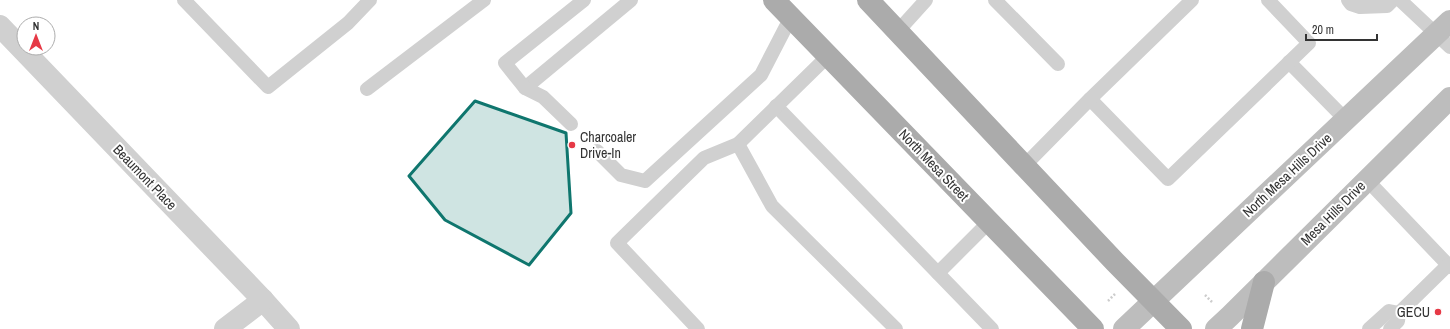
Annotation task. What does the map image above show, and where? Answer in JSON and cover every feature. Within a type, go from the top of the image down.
[{"type":"main road","name":"North Mesa Street","points":[[774,0],[1094,329]]},
{"type":"main road","points":[[868,0],[1181,329]]},
{"type":"main road","points":[[1252,329],[1264,282]]},
{"type":"street","name":"Beaumont Place","points":[[0,26],[263,300],[289,329]]},
{"type":"street","name":"North Mesa Hills Drive","points":[[1124,329],[1346,120],[1446,34]]},
{"type":"street","name":"Mesa Hills Drive","points":[[1216,329],[1450,98]]},
{"type":"street","points":[[225,329],[263,300]]},
{"type":"lane","points":[[184,0],[268,87],[348,23],[370,0]]},
{"type":"lane","points":[[367,89],[484,0]]},
{"type":"lane","points":[[571,124],[543,97],[525,88],[505,63],[584,0]]},
{"type":"lane","points":[[525,88],[631,0]]},
{"type":"lane","points":[[898,31],[926,0]]},
{"type":"lane","points":[[995,0],[1058,64]]},
{"type":"lane","points":[[1025,165],[1090,99],[1192,0]]},
{"type":"lane","points":[[1090,99],[1168,179],[1309,43],[1268,0]]},
{"type":"lane","points":[[1348,0],[1351,4],[1360,7],[1387,6],[1393,0]]},
{"type":"lane","points":[[1400,0],[1446,34]]},
{"type":"lane","points":[[597,151],[621,175],[645,181],[761,75],[791,17]]},
{"type":"lane","points":[[698,329],[617,243],[704,158],[738,144],[828,56]]},
{"type":"lane","points":[[1289,62],[1346,120]]},
{"type":"lane","points":[[776,106],[992,329]]},
{"type":"lane","points":[[738,144],[772,206],[896,329]]},
{"type":"lane","points":[[1367,180],[1449,266],[1399,313],[1398,321],[1390,329]]},
{"type":"lane","points":[[938,273],[989,222]]},
{"type":"lane","points":[[1369,329],[1388,311],[1399,313]]},
{"type":"path","points":[[1108,301],[1116,293]]},
{"type":"highlighted area","points":[[475,101],[566,133],[571,213],[529,265],[445,220],[409,176]]},
{"type":"place","name":"Charcoaler Drive-In","points":[[572,145]]},
{"type":"place","name":"GECU","points":[[1438,312]]}]
